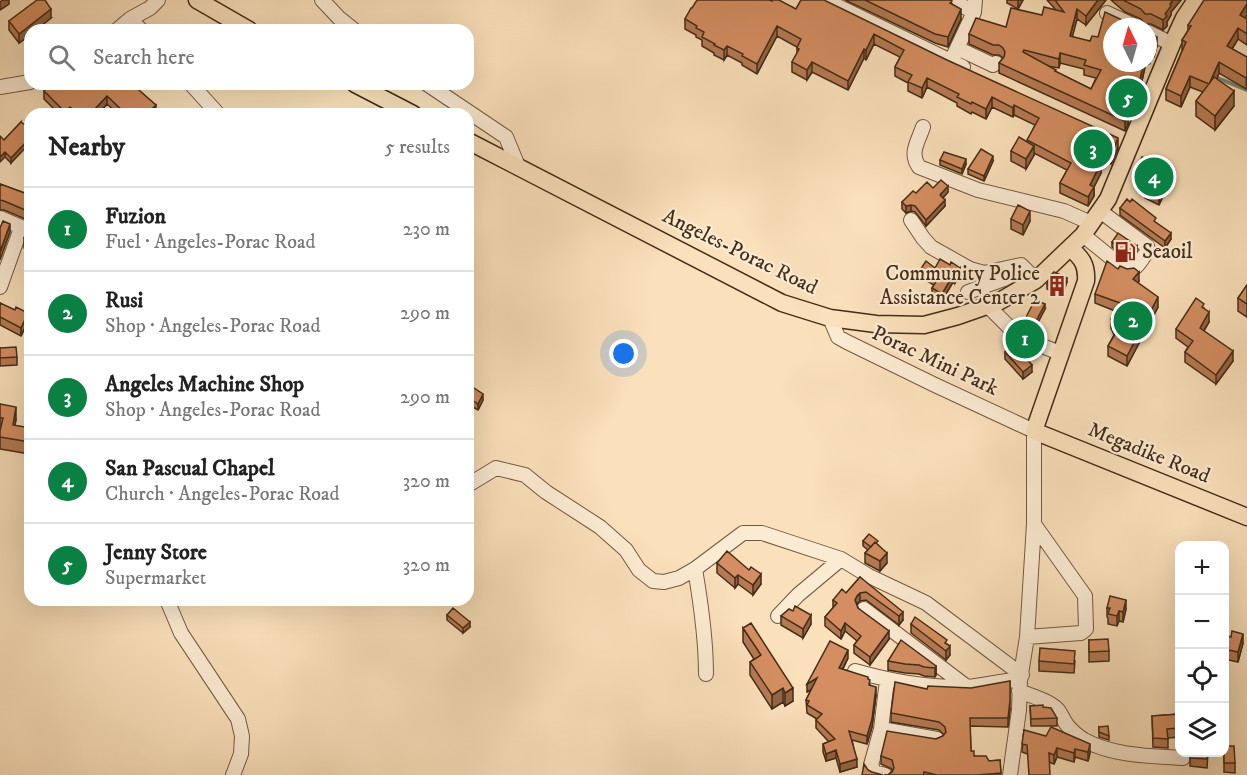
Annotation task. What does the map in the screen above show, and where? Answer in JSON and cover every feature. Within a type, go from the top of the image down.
[{"type":"main road","points":[[197,0],[239,24]]},
{"type":"main road","name":"Angeles-Porac Road","points":[[474,144],[782,303],[830,318],[876,324],[924,325],[998,302],[1030,274],[1070,248],[1091,223],[1108,199],[1126,142],[1184,18],[1196,0]]},
{"type":"main road","points":[[367,90],[401,108]]},
{"type":"main road","points":[[1034,431],[1086,281],[1086,267],[1083,260],[1070,248]]},
{"type":"main road","name":"Megadike Road","points":[[1034,431],[1246,516]]},
{"type":"street","points":[[124,24],[145,12],[158,0]]},
{"type":"street","points":[[321,0],[346,24]]},
{"type":"street","points":[[825,0],[972,71]]},
{"type":"street","points":[[951,0],[974,6],[951,61]]},
{"type":"street","points":[[1107,13],[1118,18]]},
{"type":"street","points":[[130,19],[135,24]]},
{"type":"street","points":[[1157,36],[1172,44]]},
{"type":"street","points":[[957,48],[982,61],[993,65],[996,63]]},
{"type":"street","points":[[0,87],[24,83]]},
{"type":"street","points":[[196,90],[213,108]]},
{"type":"street","points":[[436,90],[463,108]]},
{"type":"street","points":[[474,116],[506,137],[518,166]]},
{"type":"street","points":[[923,127],[914,152],[914,160],[919,167],[978,190],[1064,211],[1091,223]]},
{"type":"street","points":[[0,218],[24,228]]},
{"type":"street","points":[[911,220],[931,247],[970,269],[984,273],[1017,264],[1030,274]]},
{"type":"street","points":[[0,287],[24,233]]},
{"type":"street","points":[[968,292],[1004,279],[1030,274]]},
{"type":"street","points":[[988,306],[1018,336]]},
{"type":"street","name":"Porac Mini Park","points":[[830,318],[838,337],[847,342],[935,386],[1034,431]]},
{"type":"street","points":[[1032,342],[1060,353]]},
{"type":"street","points":[[1010,775],[1027,637],[1034,524],[1034,431]]},
{"type":"street","points":[[474,481],[496,468],[525,475],[546,492],[600,527],[626,550],[639,570],[653,581],[664,582],[679,578],[744,533],[762,533],[841,559],[869,576],[926,603],[1020,682],[1057,709],[1068,726],[1084,740],[1105,749],[1140,755],[1183,758]]},
{"type":"street","points":[[1027,637],[1081,633],[1086,629],[1085,596],[1034,524]]},
{"type":"street","points":[[778,616],[798,595],[841,559]]},
{"type":"street","points":[[695,569],[706,642],[706,674]]},
{"type":"street","points":[[170,606],[181,633],[238,719],[242,736],[241,754],[233,775]]},
{"type":"street","points":[[864,609],[967,687]]},
{"type":"street","points":[[855,671],[887,680],[944,686],[967,687],[1004,680],[1020,682]]},
{"type":"street","points":[[885,775],[874,772],[871,765],[881,729],[887,680]]},
{"type":"street","points":[[881,729],[937,739]]},
{"type":"building","points":[[37,0],[45,0],[51,9],[32,24],[24,24],[24,30],[19,34],[9,21]]},
{"type":"building","points":[[697,0],[779,0],[796,9],[801,0],[824,0],[947,60],[1118,138],[1111,155],[1107,152],[1105,155],[1086,146],[1083,151],[1101,163],[1090,185],[1094,187],[1088,197],[1060,183],[1071,163],[1027,140],[1039,118],[992,97],[986,109],[972,102],[971,104],[957,97],[959,94],[927,78],[922,88],[908,82],[912,75],[895,67],[904,50],[874,34],[848,81],[812,62],[807,70],[792,62],[801,39],[777,26],[757,64],[727,46],[724,50],[714,45],[702,37],[704,32],[685,19]]},
{"type":"building","points":[[865,0],[950,0],[952,1],[950,3],[961,9],[948,37],[935,34]]},
{"type":"building","points":[[1055,0],[1098,0],[1086,16],[1077,9],[1070,36],[1090,41],[1092,36],[1098,37],[1103,19],[1103,72],[1142,72],[1128,102],[1131,103],[1125,113],[1128,114],[1125,121],[999,63],[1004,57],[1003,48],[969,34],[976,18],[1006,27],[1011,8],[1042,15],[1044,7],[1064,12]],"holes":[[[1024,50],[1059,59],[1060,53],[1086,60],[1084,65],[1101,70],[1091,89],[1023,52]]]},
{"type":"building","points":[[1123,0],[1173,0],[1163,20],[1151,14],[1145,14],[1141,9]]},
{"type":"building","points":[[1204,0],[1247,0],[1240,15],[1247,19],[1247,34],[1238,28],[1227,46],[1247,57],[1247,76],[1246,78],[1219,62],[1209,84],[1190,76],[1181,96],[1166,89],[1186,42],[1182,40],[1191,26],[1188,25]]},
{"type":"building","points":[[1105,12],[1118,18],[1103,18]]},
{"type":"building","points":[[1214,77],[1234,91],[1215,116],[1196,101]]},
{"type":"building","points":[[139,90],[156,105],[153,108],[120,108],[107,96],[96,108],[61,108],[44,91]]},
{"type":"building","points":[[21,122],[24,124],[24,144],[11,158],[5,152],[0,157],[0,136],[4,140]]},
{"type":"building","points":[[1019,137],[1034,146],[1026,159],[1011,151]]},
{"type":"building","points":[[981,149],[993,156],[984,176],[968,169]]},
{"type":"building","points":[[944,152],[966,159],[962,169],[940,160]]},
{"type":"building","points":[[1142,157],[1172,170],[1159,199],[1145,192],[1152,179],[1135,171]]},
{"type":"building","points":[[941,180],[948,186],[940,195],[945,200],[926,220],[915,206],[906,206],[902,202],[927,182],[933,188]]},
{"type":"building","points":[[0,184],[24,193],[24,209],[4,201],[0,200]]},
{"type":"building","points":[[1127,199],[1130,202],[1132,199],[1156,218],[1154,221],[1171,233],[1165,241],[1120,208]]},
{"type":"building","points":[[1018,205],[1030,211],[1023,225],[1011,219]]},
{"type":"building","points":[[3,221],[10,224],[0,252],[0,228]]},
{"type":"building","points":[[1118,233],[1137,246],[1129,256],[1112,242]]},
{"type":"building","points":[[940,259],[960,268],[942,294],[932,288],[937,280],[920,270],[926,261],[935,268]]},
{"type":"building","points":[[1107,261],[1118,269],[1120,266],[1127,269],[1134,268],[1139,272],[1133,279],[1158,297],[1127,356],[1108,346],[1117,331],[1111,319],[1120,303],[1095,294]]},
{"type":"building","points":[[1054,272],[1067,278],[1062,290],[1047,284]]},
{"type":"building","points":[[1247,285],[1247,304],[1238,298]]},
{"type":"building","points":[[1196,298],[1209,312],[1200,328],[1233,351],[1216,375],[1185,352],[1193,341],[1176,329]]},
{"type":"building","points":[[1035,300],[1045,304],[1035,323],[1038,324],[1035,329],[1027,330],[1022,322]]},
{"type":"building","points":[[0,303],[15,310],[16,307],[24,311],[24,322],[21,328],[0,317]]},
{"type":"building","points":[[1023,336],[1028,343],[1023,355],[1032,365],[1023,372],[1005,352],[1014,337]]},
{"type":"building","points":[[16,347],[17,357],[0,358],[0,348]]},
{"type":"building","points":[[474,388],[483,394],[478,404],[474,401]]},
{"type":"building","points":[[0,404],[16,407],[13,425],[24,427],[24,441],[0,437],[3,418],[0,418]]},
{"type":"building","points":[[869,534],[878,541],[871,547],[863,541]]},
{"type":"building","points":[[875,542],[887,553],[880,561],[865,553]]},
{"type":"building","points":[[727,551],[749,570],[751,567],[761,574],[753,585],[738,575],[735,578],[717,563]]},
{"type":"building","points":[[860,577],[903,612],[899,616],[866,592],[857,596],[855,600],[858,608],[889,631],[870,657],[854,645],[861,636],[845,623],[841,631],[825,617],[837,603],[833,600],[842,589],[846,593]]},
{"type":"building","points":[[1110,596],[1126,600],[1123,612],[1119,611],[1117,616],[1108,614]]},
{"type":"building","points":[[795,606],[811,615],[803,629],[781,616],[789,609],[793,611]]},
{"type":"building","points":[[453,608],[470,622],[463,628],[447,615]]},
{"type":"building","points":[[915,617],[947,640],[945,643],[950,646],[946,651],[911,624]]},
{"type":"building","points":[[751,623],[793,688],[785,693],[783,688],[772,695],[750,662],[761,655],[743,628]]},
{"type":"building","points":[[1232,631],[1243,634],[1238,652],[1229,650],[1229,636],[1231,637]]},
{"type":"building","points":[[1108,639],[1109,651],[1089,652],[1089,640]]},
{"type":"building","points":[[901,640],[936,666],[935,668],[888,661]]},
{"type":"building","points":[[830,641],[848,650],[839,668],[868,677],[869,685],[876,687],[872,719],[867,736],[849,731],[857,759],[840,764],[836,750],[826,754],[823,744],[835,739],[816,720],[822,714],[807,705],[809,701],[806,700],[817,678],[807,684]]},
{"type":"building","points":[[1040,648],[1075,651],[1074,664],[1039,661]]},
{"type":"building","points":[[1010,681],[1008,718],[970,718],[971,751],[974,751],[974,756],[986,756],[989,761],[1000,760],[1001,773],[937,775],[924,772],[923,775],[888,775],[894,768],[892,760],[881,756],[887,731],[936,739],[946,732],[945,727],[939,722],[891,713],[895,682],[927,689],[928,686],[971,688]]},
{"type":"building","points":[[1043,705],[1043,707],[1051,708],[1057,718],[1031,719],[1030,706]]},
{"type":"building","points":[[1175,714],[1175,728],[1167,729],[1168,739],[1153,738],[1152,716]]},
{"type":"building","points":[[1108,726],[1109,736],[1099,732],[1099,727]]},
{"type":"building","points":[[1051,727],[1090,744],[1088,752],[1075,749],[1074,753],[1057,748],[1054,755],[1049,753],[1050,775],[1029,775],[1027,745],[1022,744],[1024,730],[1046,736]]},
{"type":"building","points":[[1229,746],[1234,746],[1235,763],[1224,763],[1224,757],[1229,757]]},
{"type":"building","points":[[1207,757],[1207,759],[1190,758]]},
{"type":"building","points":[[864,764],[868,770],[883,775],[862,775]]},
{"type":"waterway","points":[[1215,77],[1247,90]]},
{"type":"place","name":"Jenny Store","points":[[1128,98]]},
{"type":"place","name":"Angeles Machine Shop","points":[[1093,149]]},
{"type":"place","name":"San Pascual Chapel","points":[[1154,177]]},
{"type":"place","name":"Seaoil","points":[[1125,252]]},
{"type":"place","name":"Community Police Assistance Center 2","points":[[1057,286]]},
{"type":"place","name":"Rusi","points":[[1133,321]]},
{"type":"place","name":"Fuzion","points":[[1025,339]]}]
